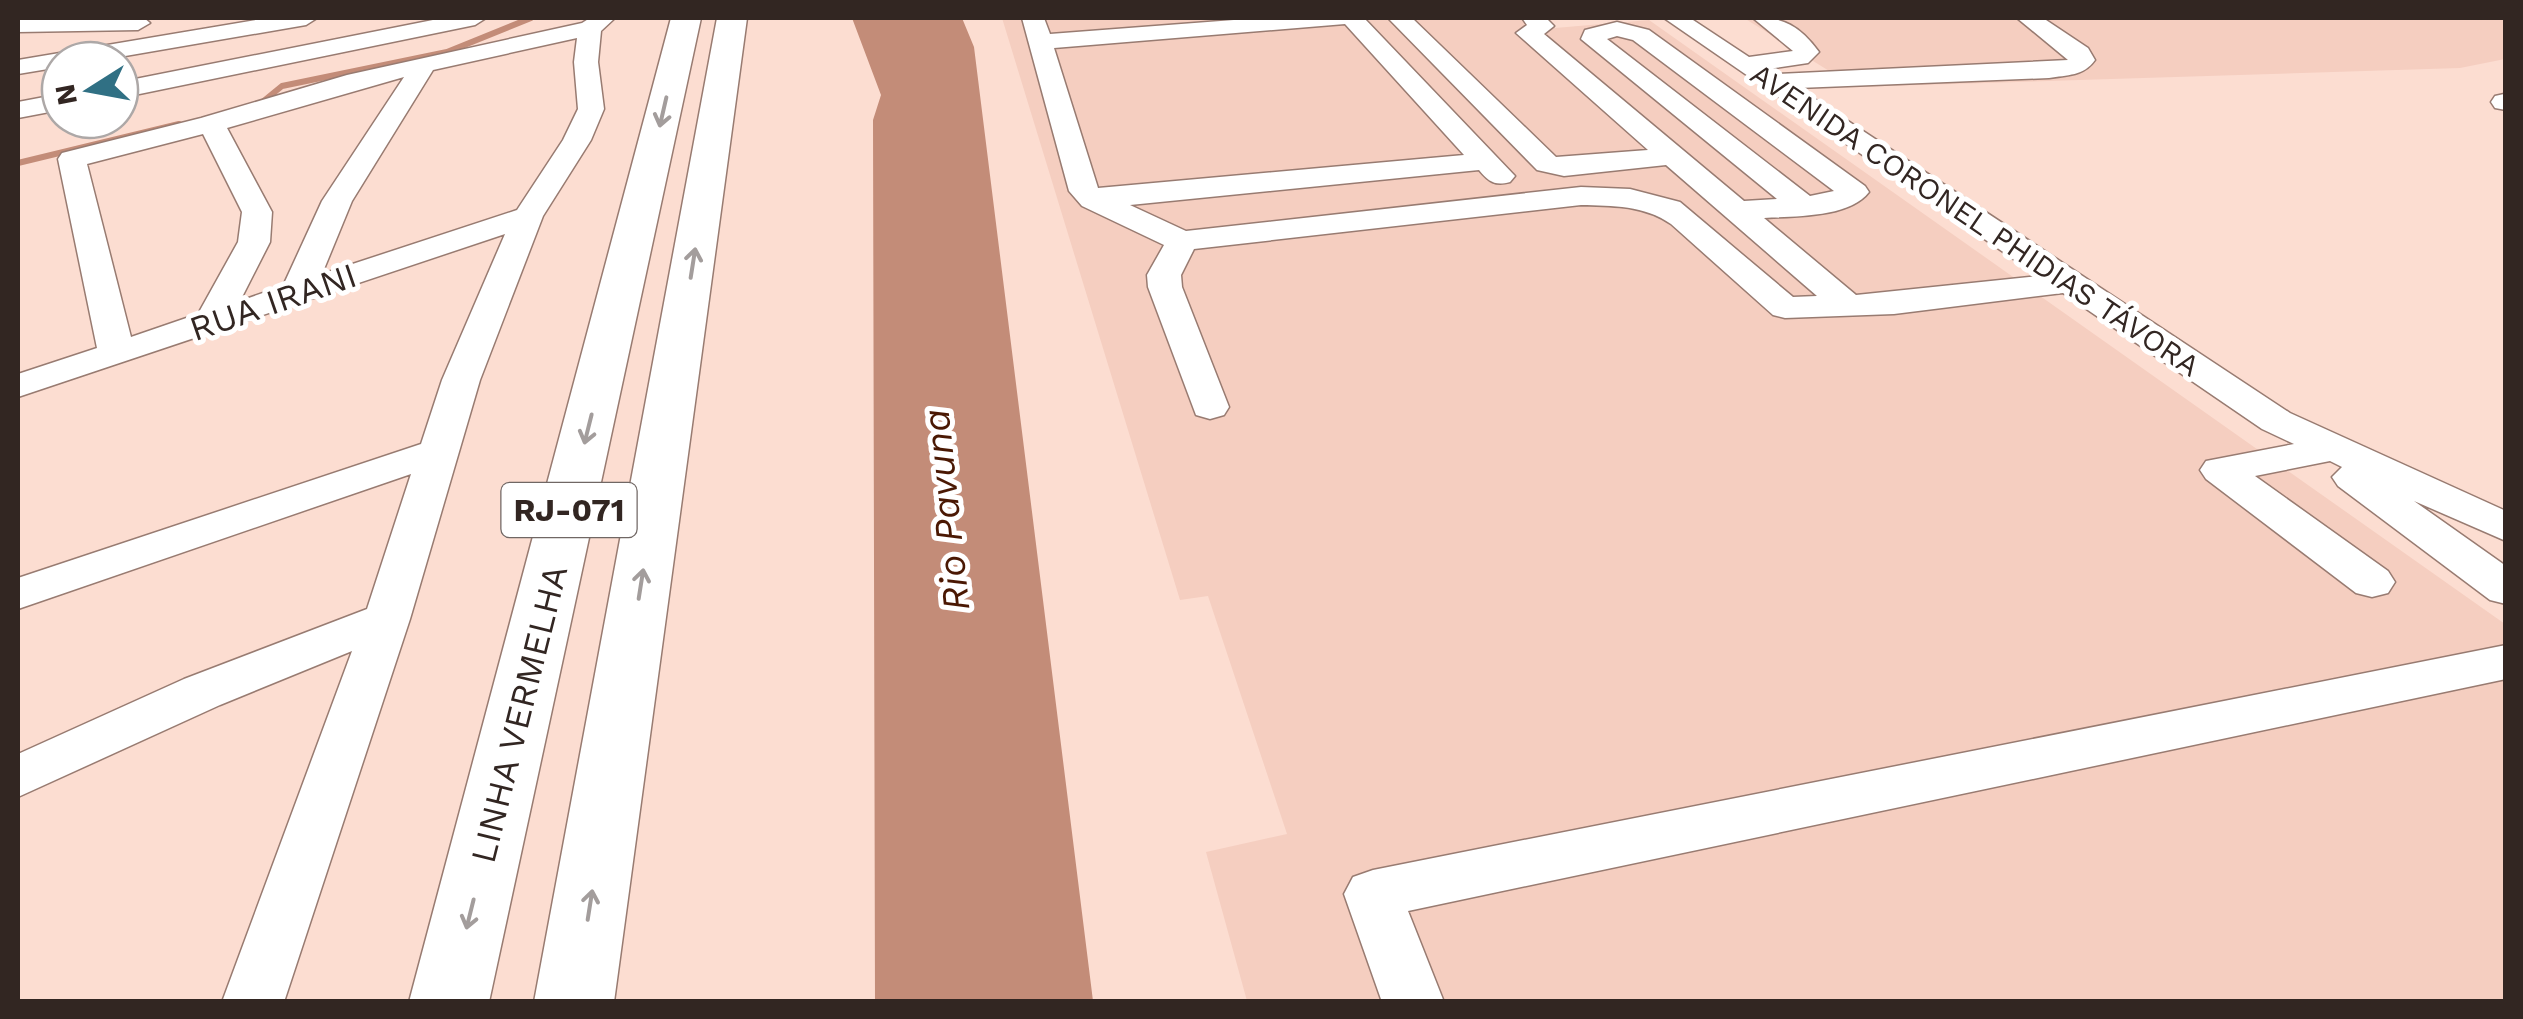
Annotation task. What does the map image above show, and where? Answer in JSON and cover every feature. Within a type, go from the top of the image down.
[{"type":"highway","name":"LINHA VERMELHA","points":[[449,1002],[686,18]]},
{"type":"highway","name":"RJ-071","points":[[574,1002],[732,18]]},
{"type":"street","points":[[18,67],[306,18]]},
{"type":"street","points":[[140,86],[475,18]]},
{"type":"street","points":[[1340,18],[1036,30],[1084,191],[1093,200],[1182,241],[1524,202],[1607,196],[1651,202],[1682,217],[1785,308],[1894,304],[2054,275]]},
{"type":"street","points":[[1352,18],[1524,202]]},
{"type":"street","points":[[1400,18],[1546,164],[1564,167],[1672,156]]},
{"type":"street","points":[[1534,18],[1542,26],[1528,33],[1845,304]]},
{"type":"street","name":"AVENIDA CORONEL PHIDIAS TÁVORA","points":[[1674,18],[2276,421],[2506,590]]},
{"type":"street","points":[[1756,73],[1808,52],[1796,38],[1764,18]]},
{"type":"street","points":[[1756,73],[2049,70],[2076,66],[2084,60],[2028,18]]},
{"type":"street","points":[[161,40],[220,20]]},
{"type":"street","points":[[18,26],[220,20]]},
{"type":"street","points":[[117,354],[72,159],[210,124],[356,80],[597,23],[586,62],[591,109],[577,140],[528,216],[461,380],[386,619],[254,1002]]},
{"type":"street","points":[[1737,211],[1802,204],[1845,199],[1854,192],[1641,35],[1617,29],[1592,34],[1802,204]]},
{"type":"street","points":[[297,294],[337,202],[424,65]]},
{"type":"street","points":[[210,124],[257,212],[254,242],[210,324]]},
{"type":"street","points":[[1093,200],[1486,161]]},
{"type":"street","name":"RUA IRANI","points":[[18,386],[528,216]]},
{"type":"street","points":[[1182,241],[1164,276],[1165,287],[1210,406]]},
{"type":"street","name":"AVENIDA CORONEL PHIDIAS TÁVORA","points":[[2276,421],[2506,528]]},
{"type":"street","points":[[18,594],[440,450]]},
{"type":"street","points":[[2319,452],[2220,470],[2372,582]]},
{"type":"street","points":[[18,777],[202,692],[386,619]]},
{"type":"street","points":[[1412,1002],[1373,894],[2506,662]]},
{"type":"shaded area","points":[[1002,18],[1541,18],[1555,28],[1649,20],[2505,624],[2505,1001],[1247,1001],[1206,852],[1287,834],[1208,596],[1180,600]]},
{"type":"shaded area","points":[[1744,18],[2505,18],[2505,59],[2460,68],[1855,87]]},
{"type":"water","name":"Rio Pavuna","points":[[852,18],[962,18],[974,47],[1093,1001],[875,1001],[873,120],[881,95]]},
{"type":"waterway","points":[[260,104],[282,86],[447,52],[531,18]]},
{"type":"waterway","points":[[18,163],[179,124]]}]
